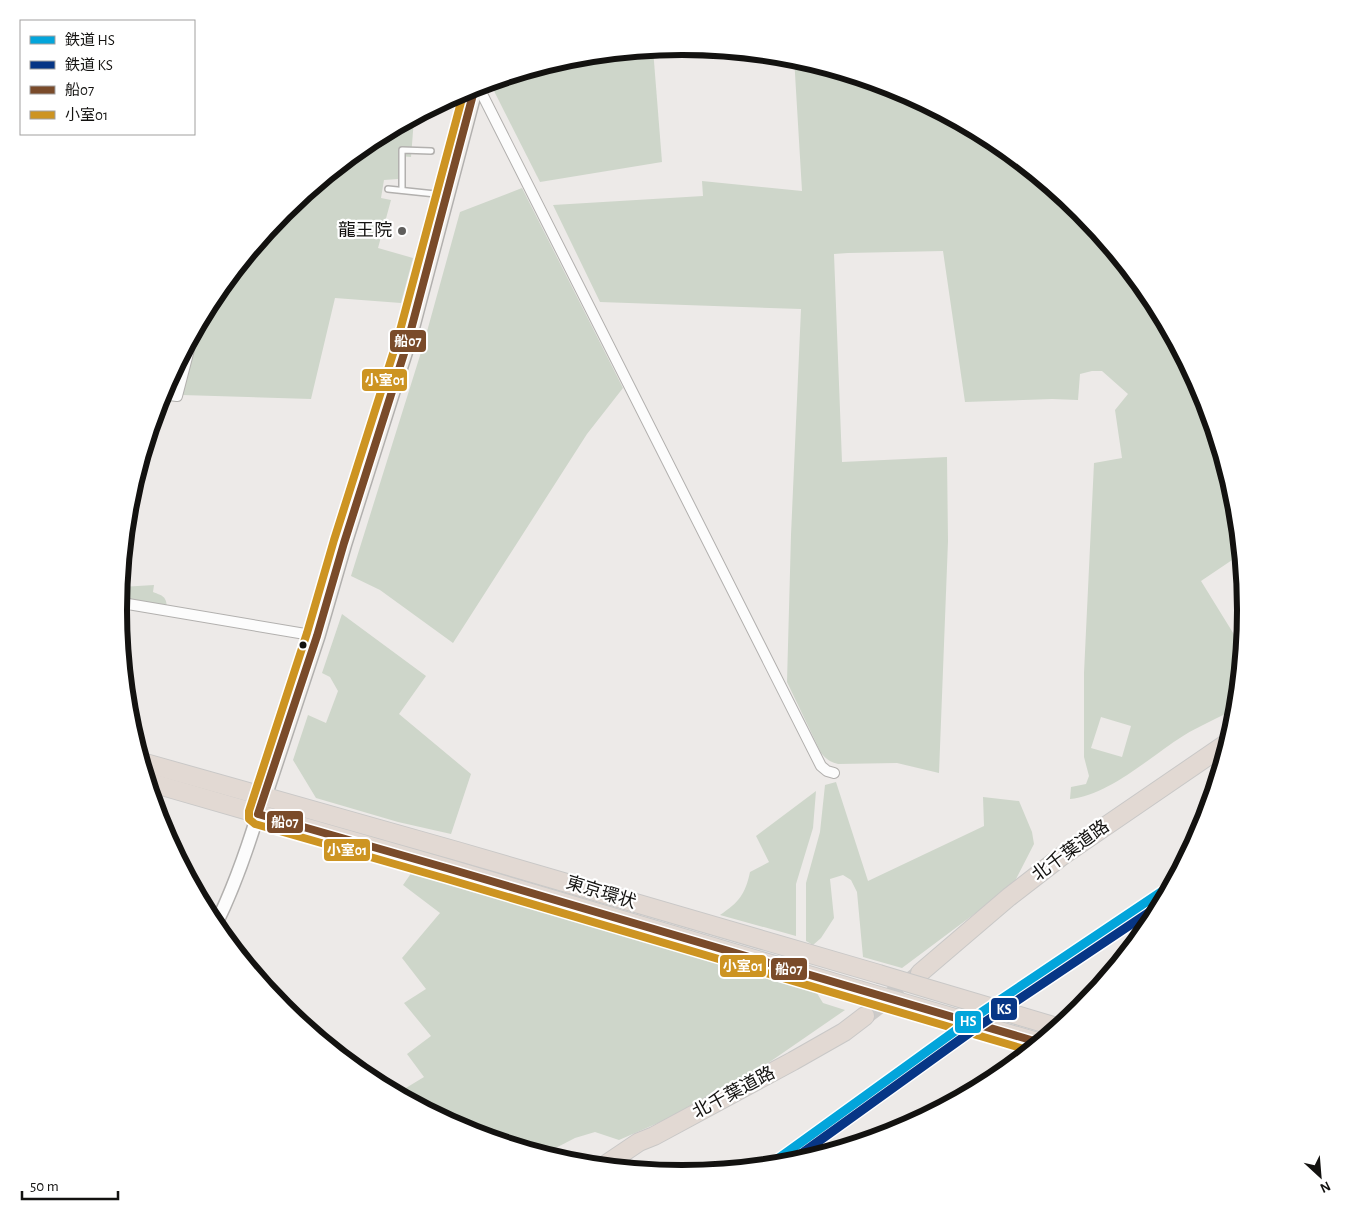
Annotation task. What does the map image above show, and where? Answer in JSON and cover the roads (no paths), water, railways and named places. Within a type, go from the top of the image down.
[{"type":"highway","name":"北千葉道路","points":[[920,973],[1009,897],[1062,856],[1220,748]]},
{"type":"highway","name":"東京環状","points":[[149,764],[457,851],[1052,1025]]},
{"type":"highway","name":"東京環状","points":[[155,784],[792,970],[857,992],[1033,1041]]},
{"type":"highway","points":[[857,992],[907,1014],[1024,1049]]},
{"type":"highway","name":"北千葉道路","points":[[611,1161],[638,1142],[654,1136],[844,1032],[865,1016]]},
{"type":"main road","points":[[258,814],[317,636],[344,543],[408,341],[474,95]]},
{"type":"street","points":[[481,93],[821,766],[827,771],[834,773]]},
{"type":"street","points":[[170,395],[177,396],[186,361]]},
{"type":"street","points":[[127,605],[317,636]]},
{"type":"street","points":[[220,917],[248,848],[258,814]]},
{"type":"lane","points":[[402,190],[402,150],[431,151]]},
{"type":"lane","points":[[388,189],[447,195]]},
{"type":"tunnel","points":[[865,1016],[918,975]]},
{"type":"rail line","name":"HS","points":[[781,1157],[973,1018],[1162,892]]},
{"type":"rail line","name":"KS","points":[[803,1152],[979,1026],[1148,913]]},
{"type":"place","name":"龍王院","points":[[402,231]]}]
